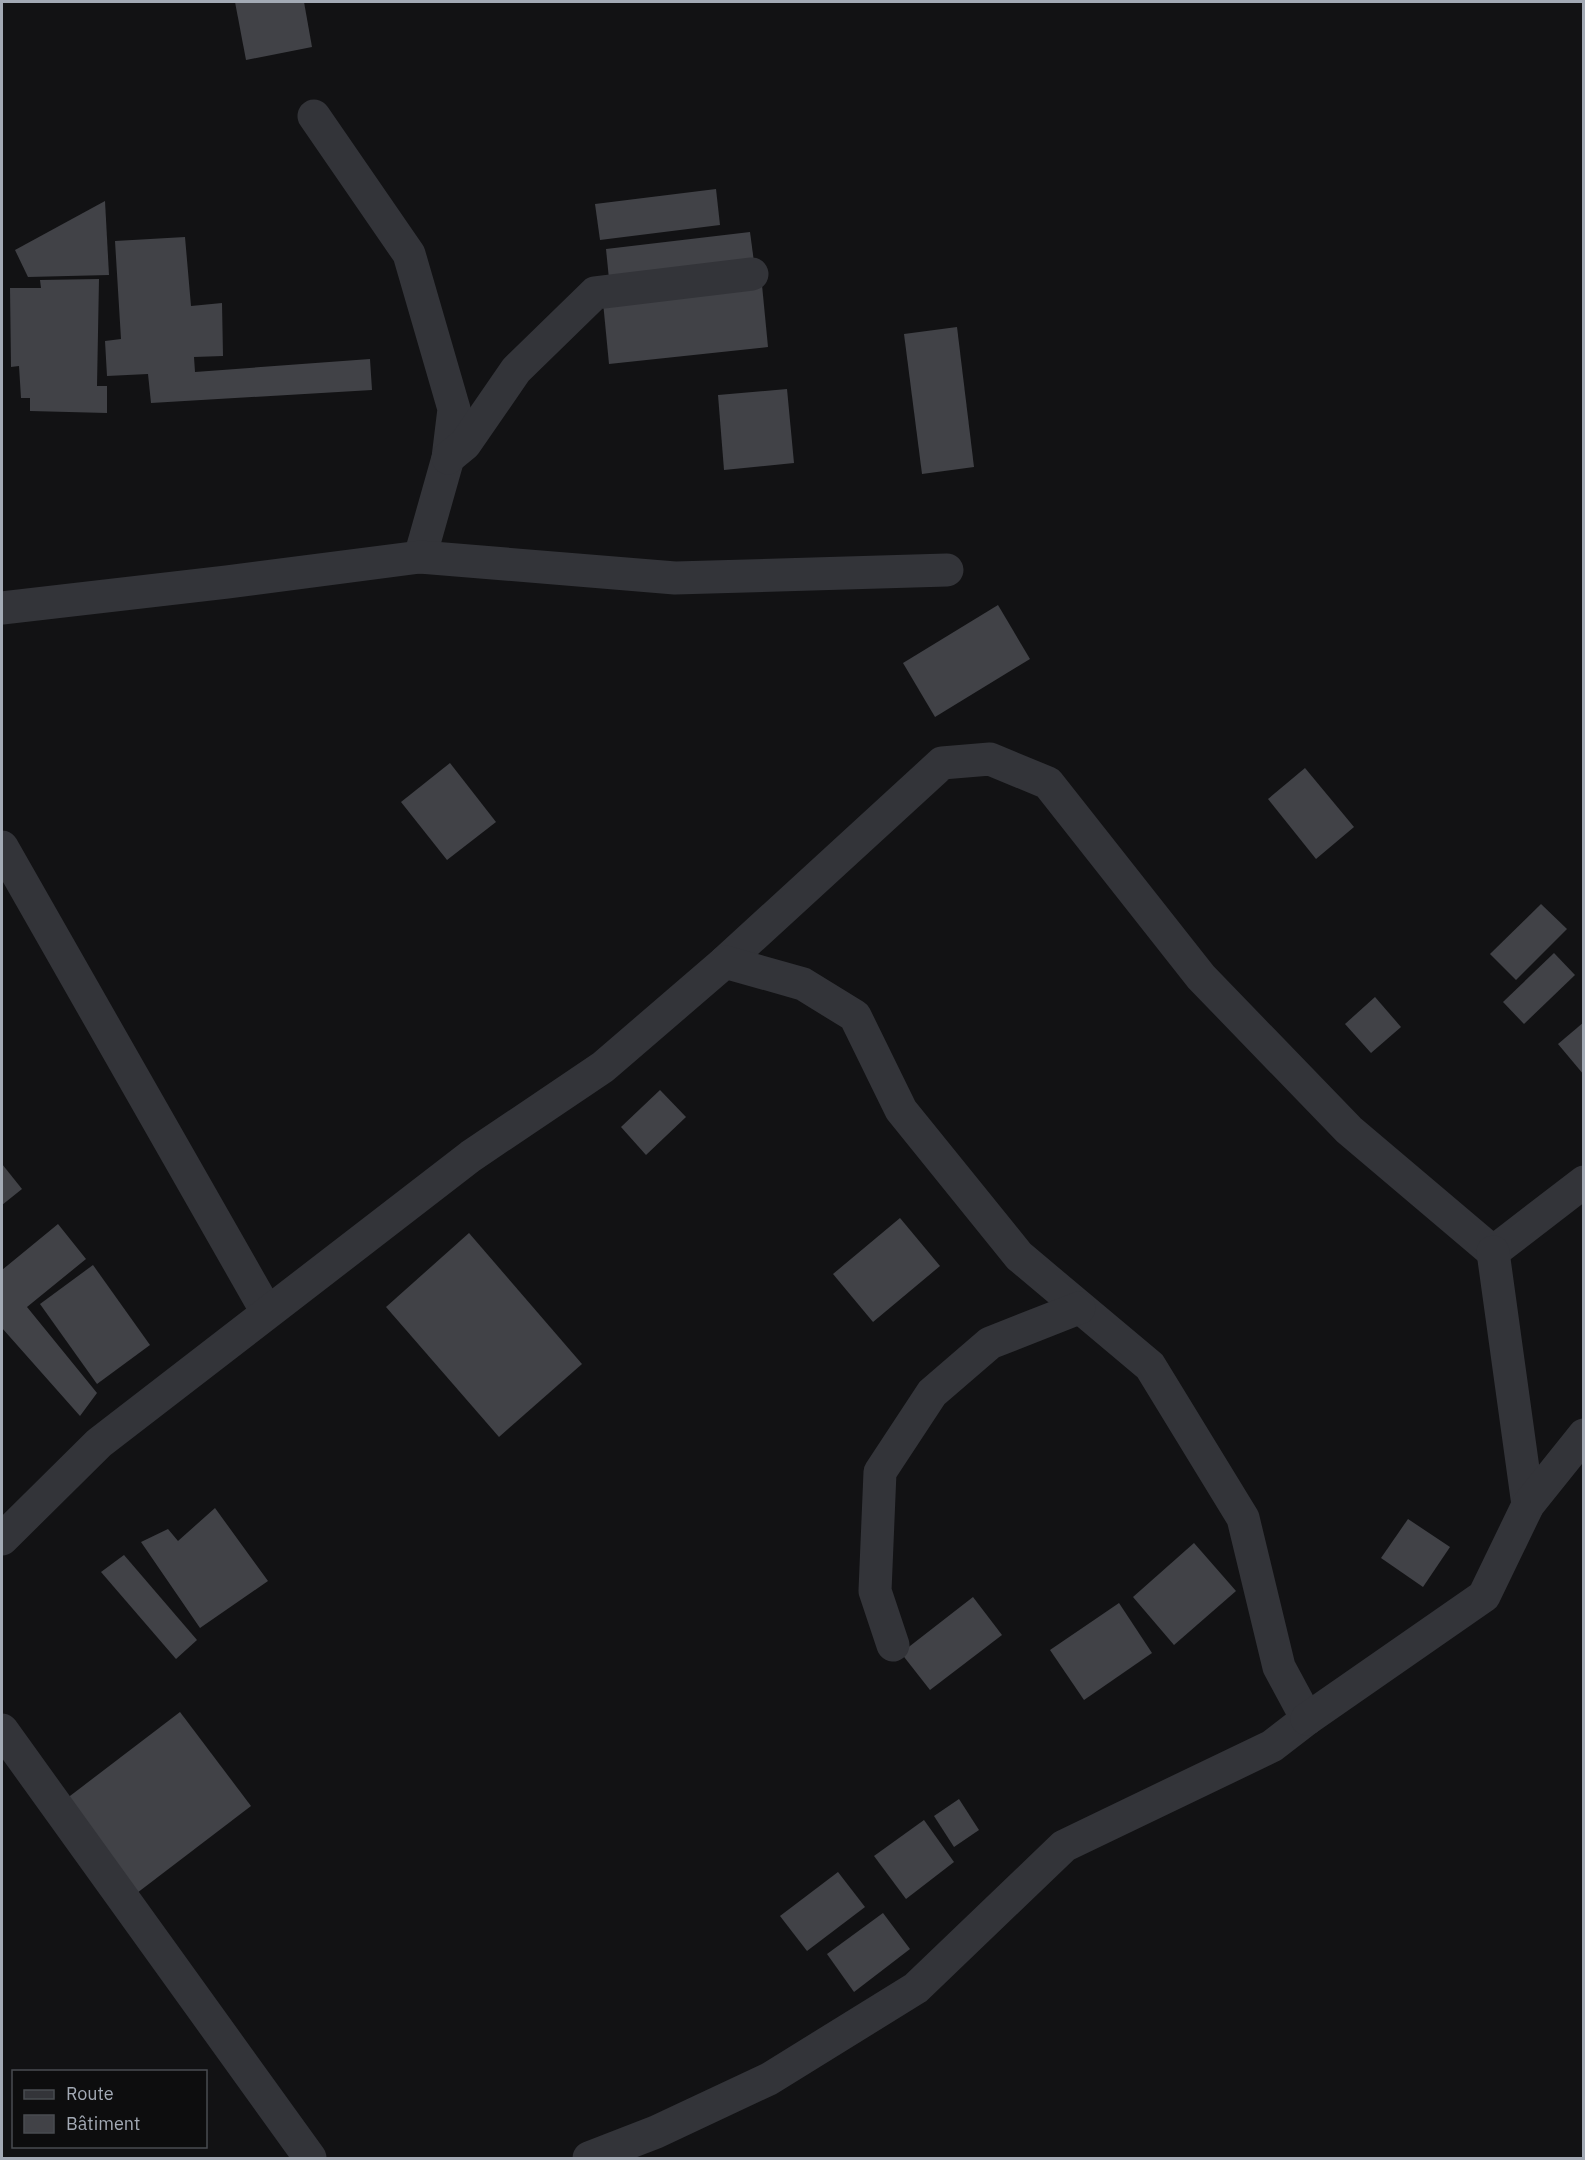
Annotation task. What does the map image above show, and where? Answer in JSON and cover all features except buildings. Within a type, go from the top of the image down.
[{"type":"street","points":[[314,116],[409,254],[454,409],[448,458],[420,556]]},
{"type":"street","points":[[448,458],[465,444],[516,370],[595,293],[752,274]]},
{"type":"street","points":[[2,608],[227,582],[420,556],[675,578],[947,570]]},
{"type":"street","points":[[2,1539],[99,1443],[471,1156],[603,1067],[725,962],[942,763],[990,759],[1048,783],[1201,977],[1349,1130],[1493,1252],[1528,1505]]},
{"type":"street","points":[[2,847],[267,1312]]},
{"type":"street","points":[[725,962],[802,984],[855,1016],[901,1110],[1019,1256],[1150,1366],[1243,1518],[1279,1667],[1307,1719]]},
{"type":"street","points":[[1493,1252],[1584,1182]]},
{"type":"street","points":[[893,1645],[875,1591],[880,1473],[932,1393],[990,1343],[1079,1308]]},
{"type":"street","points":[[589,2158],[656,2132],[779,2073],[916,1988],[1064,1846],[1272,1746],[1307,1719],[1484,1596],[1528,1505],[1584,1435]]},
{"type":"street","points":[[2,1730],[310,2158]]}]
